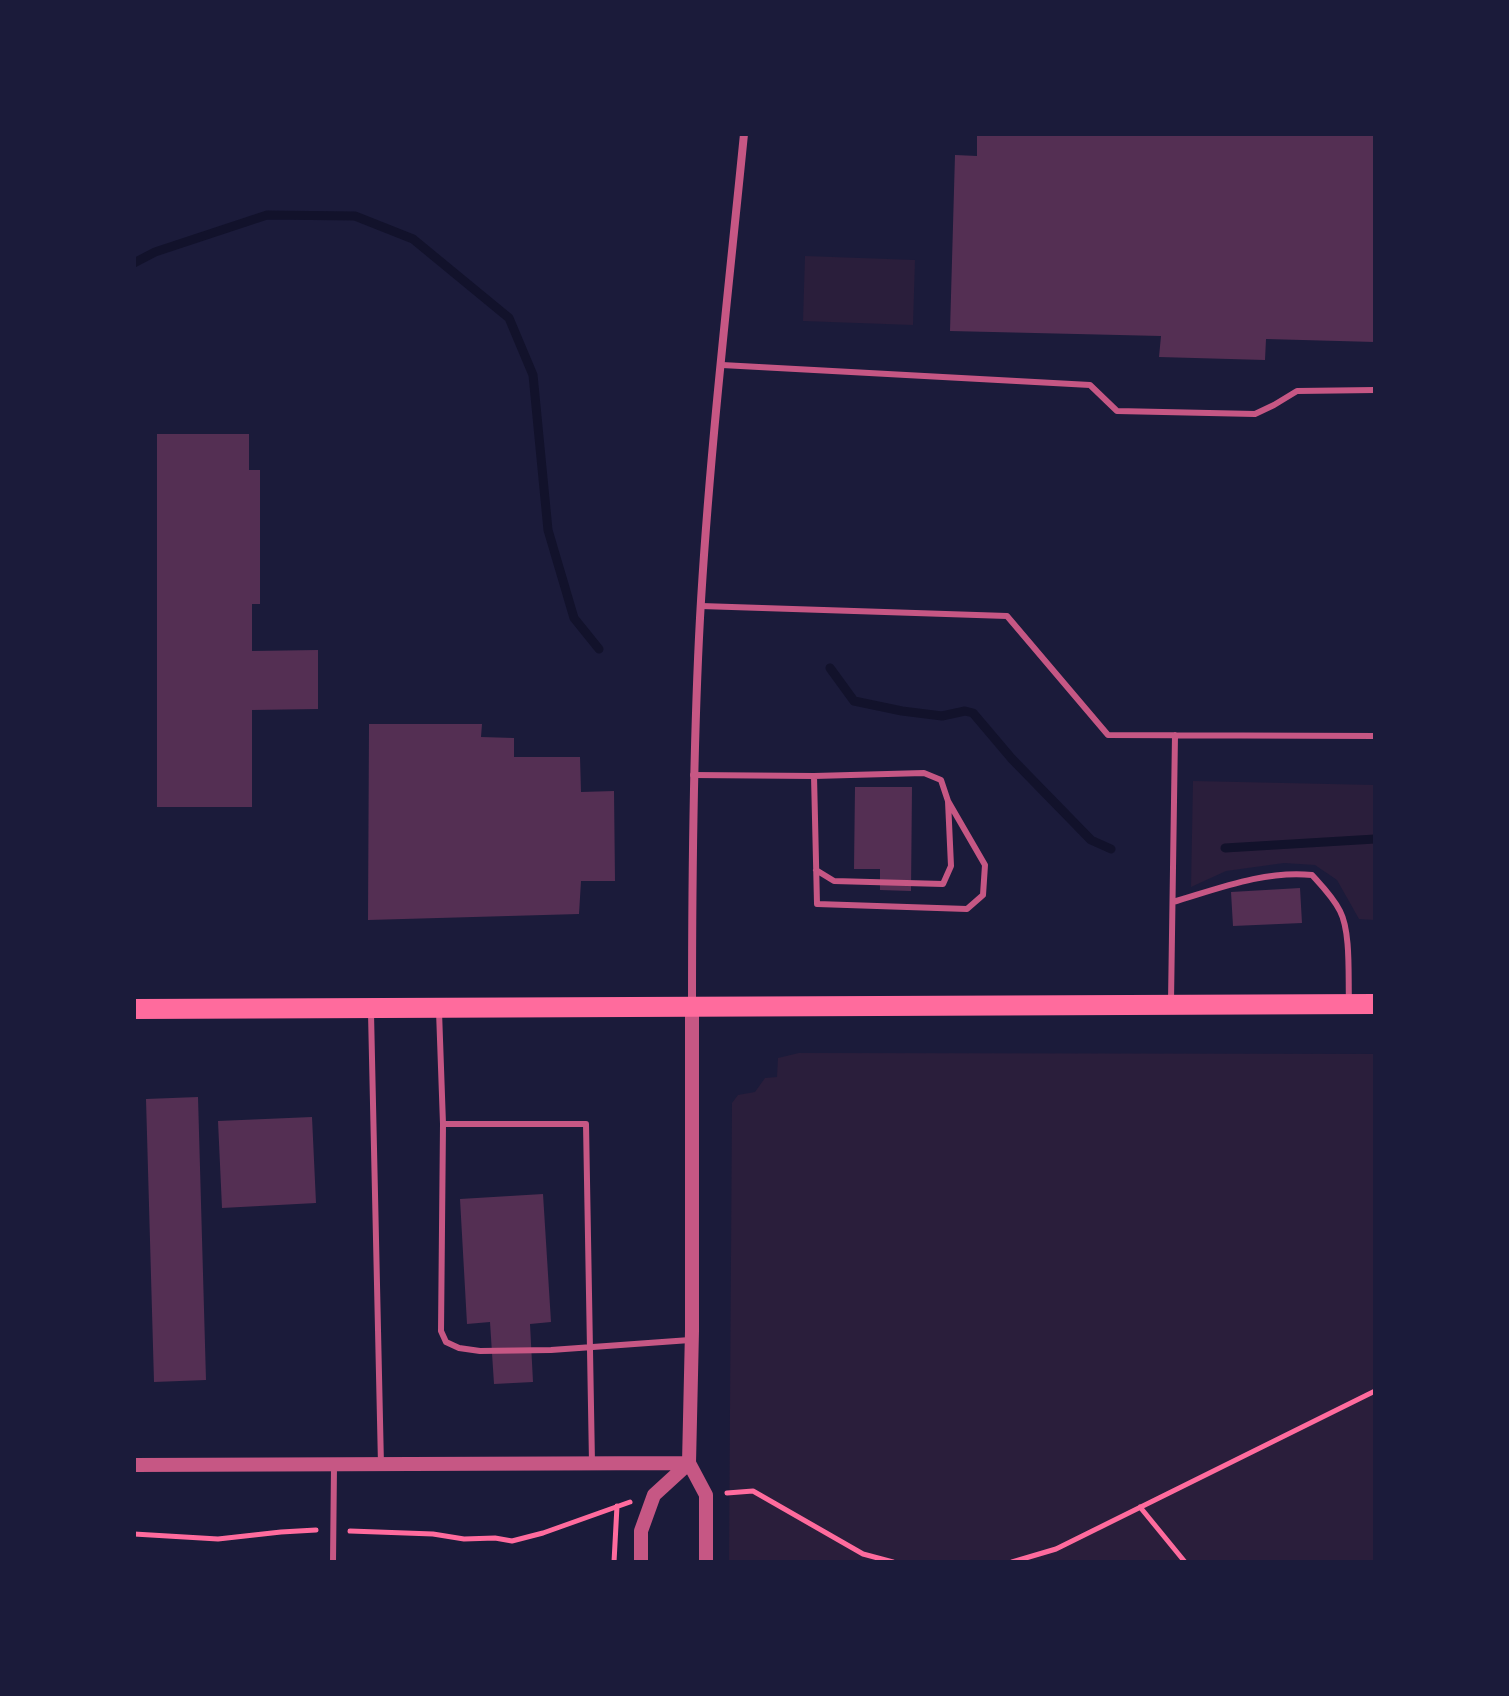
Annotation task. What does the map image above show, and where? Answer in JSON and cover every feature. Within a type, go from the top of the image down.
[{"type":"main road","points":[[134,1009],[1375,1004]]},
{"type":"street","points":[[706,1562],[706,1495],[689,1463],[693,775],[708,513],[744,134]]},
{"type":"street","points":[[134,1465],[689,1463]]},
{"type":"street","points":[[641,1562],[641,1531],[654,1495],[689,1463]]},
{"type":"lane","points":[[722,365],[1090,385],[1117,411],[1255,414],[1297,391],[1375,390]]},
{"type":"lane","points":[[701,606],[1007,616],[1108,735],[1375,736]]},
{"type":"lane","points":[[1171,1004],[1175,735]]},
{"type":"lane","points":[[693,775],[924,773],[941,780],[948,801],[985,865],[983,895],[967,909],[817,904],[814,776]]},
{"type":"lane","points":[[816,870],[834,881],[943,884],[951,866],[948,801]]},
{"type":"lane","points":[[1173,902],[1260,878],[1312,875],[1341,913],[1346,933],[1349,1004]]},
{"type":"lane","points":[[371,1008],[381,1465]]},
{"type":"lane","points":[[439,1008],[443,1124],[441,1331],[446,1342],[459,1348],[480,1351],[551,1350],[692,1340]]},
{"type":"lane","points":[[443,1124],[586,1124],[592,1463]]},
{"type":"lane","points":[[333,1562],[334,1466]]},
{"type":"path","points":[[1012,1562],[1056,1549],[1375,1391]]},
{"type":"path","points":[[706,1495],[753,1491],[863,1554],[893,1562]]},
{"type":"path","points":[[134,1534],[218,1539],[281,1532],[334,1531],[512,1541],[654,1495]]},
{"type":"path","points":[[614,1562],[617,1506]]},
{"type":"path","points":[[1140,1507],[1185,1562]]},
{"type":"shaded area","points":[[805,256],[915,260],[913,325],[803,321]]},
{"type":"shaded area","points":[[1193,781],[1375,785],[1375,920],[1359,919],[1337,880],[1315,865],[1284,863],[1226,871],[1191,887]]},
{"type":"shaded area","points":[[799,1053],[1375,1054],[1375,1562],[729,1562],[732,1103],[738,1095],[755,1092],[765,1078],[777,1077],[778,1058]]},
{"type":"building","points":[[977,134],[1375,134],[1375,342],[1266,339],[1265,360],[1159,357],[1161,336],[950,331],[955,155],[977,156]]},
{"type":"building","points":[[157,434],[249,434],[249,470],[260,470],[260,604],[252,604],[252,651],[318,650],[318,709],[252,710],[252,807],[157,807]]},
{"type":"building","points":[[369,724],[482,724],[481,737],[514,738],[514,757],[580,757],[581,792],[614,791],[615,881],[581,881],[579,914],[368,920]]},
{"type":"building","points":[[855,787],[912,787],[911,891],[880,890],[880,869],[854,869]]},
{"type":"building","points":[[1300,888],[1302,923],[1233,926],[1231,892]]},
{"type":"building","points":[[198,1097],[206,1380],[154,1382],[146,1099]]},
{"type":"building","points":[[312,1117],[316,1203],[222,1208],[218,1121]]},
{"type":"building","points":[[543,1194],[551,1322],[530,1324],[533,1382],[494,1384],[490,1322],[467,1324],[460,1199]]},
{"type":"waterway","points":[[134,263],[155,252],[267,215],[355,216],[413,239],[509,318],[533,375],[548,530],[574,618],[599,649]]},
{"type":"waterway","points":[[830,668],[854,701],[942,716],[965,711],[973,713],[1012,759],[1091,840],[1111,849]]},
{"type":"waterway","points":[[1225,848],[1375,839]]}]
